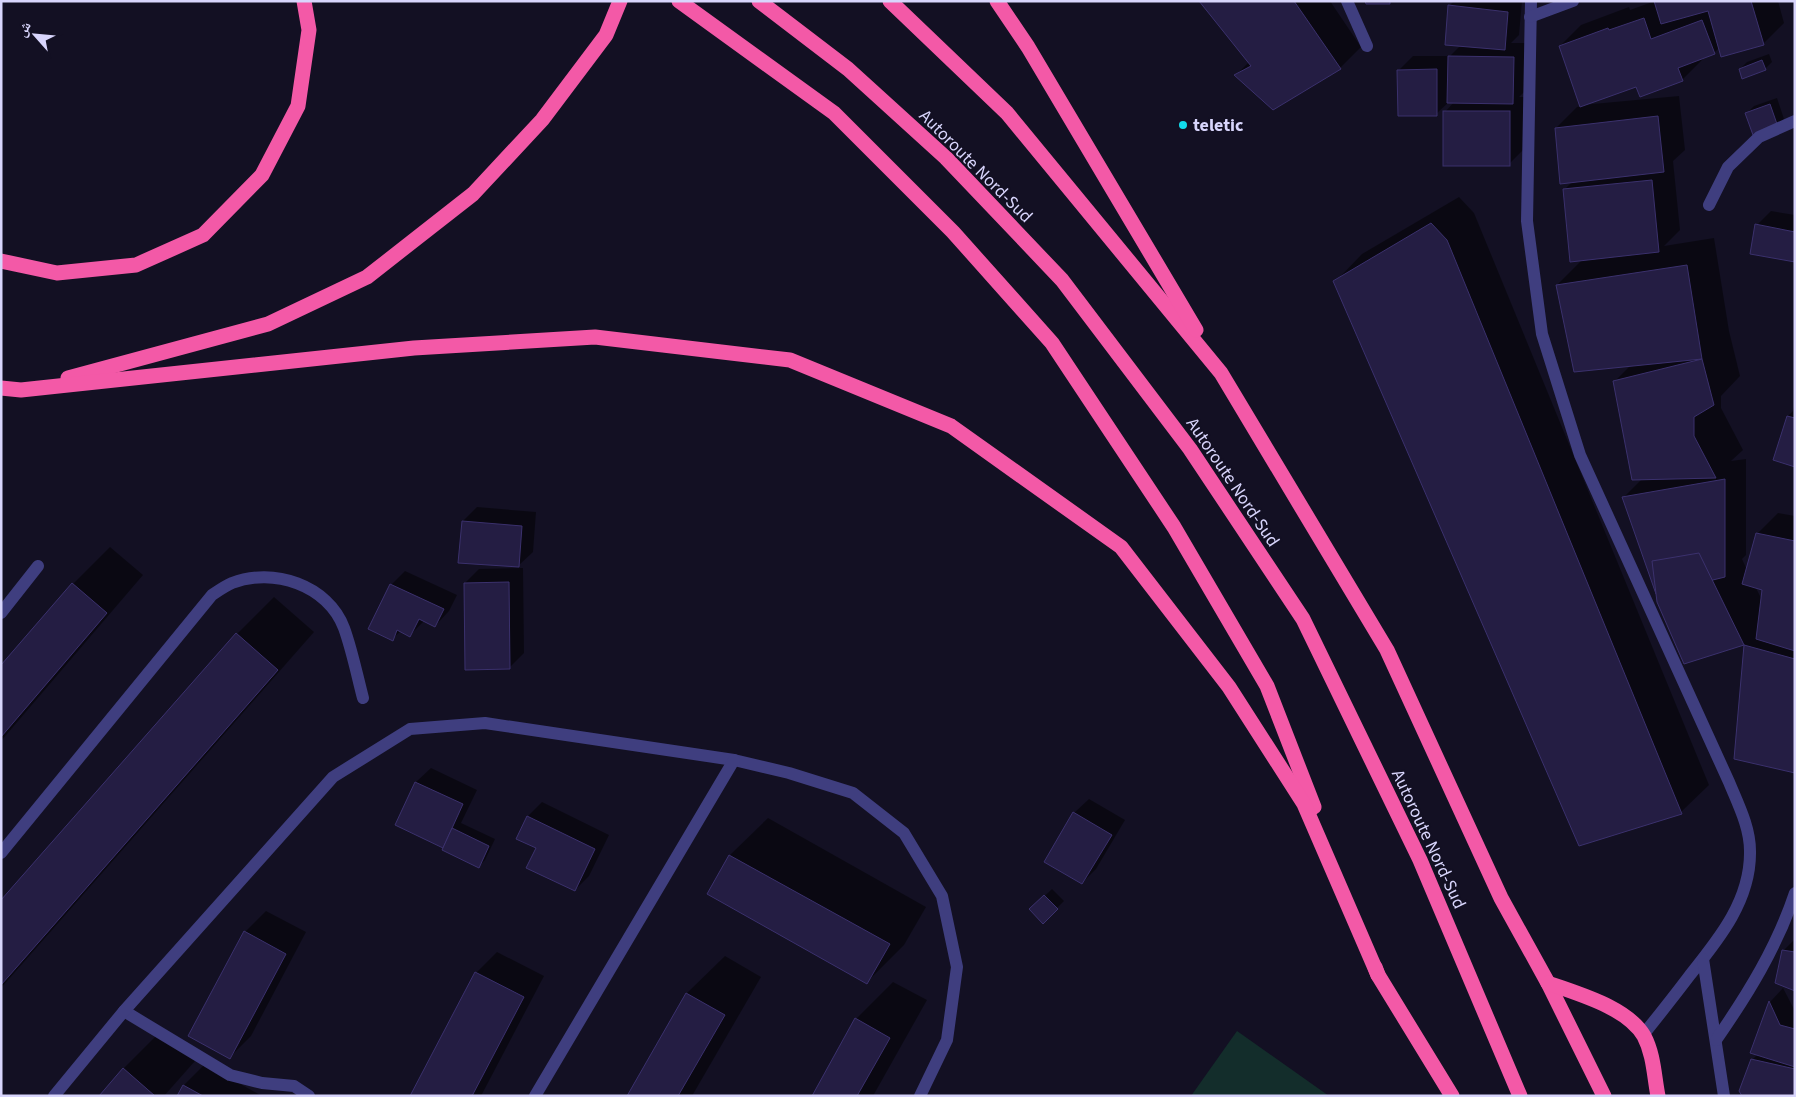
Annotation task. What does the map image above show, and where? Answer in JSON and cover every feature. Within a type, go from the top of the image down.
[{"type":"highway","points":[[1,261],[57,273],[136,265],[203,234],[262,175],[298,106],[309,30],[304,1]]},
{"type":"highway","points":[[21,390],[268,324],[367,277],[473,194],[542,120],[606,35],[620,1]]},
{"type":"highway","points":[[679,1],[834,113],[954,232],[1052,344],[1174,527],[1268,686],[1378,975]]},
{"type":"highway","name":"Autoroute Nord-Sud","points":[[759,1],[848,69],[946,158],[1062,280],[1190,449],[1303,619],[1420,860],[1520,1096]]},
{"type":"highway","points":[[890,1],[1007,113],[1221,373]]},
{"type":"highway","points":[[997,1],[1028,47],[1388,650],[1501,898],[1548,983],[1604,1096]]},
{"type":"highway","points":[[1,388],[21,390],[414,348],[595,337],[790,360],[951,426],[1121,547],[1229,687],[1304,804],[1378,975],[1452,1096]]},
{"type":"highway","points":[[1548,983],[1603,1004],[1630,1020],[1643,1035],[1654,1066],[1658,1096]]},
{"type":"street","points":[[1347,1],[1367,46]]},
{"type":"street","points":[[1531,1],[1527,221],[1542,334],[1580,455],[1729,782],[1744,820],[1750,851],[1746,884],[1737,908],[1723,935],[1643,1035]]},
{"type":"street","points":[[1530,17],[1573,1]]},
{"type":"street","points":[[1708,205],[1728,167],[1759,138],[1795,122]]},
{"type":"street","points":[[1,613],[38,566]]},
{"type":"street","points":[[1,853],[212,595],[231,584],[252,578],[275,577],[296,582],[316,593],[332,608],[344,627],[363,698]]},
{"type":"street","points":[[54,1096],[124,1011],[333,777],[410,729],[485,723],[734,760],[788,773],[853,793],[904,833],[942,896],[957,967],[946,1040],[920,1096]]},
{"type":"street","points":[[535,1096],[734,760]]},
{"type":"street","points":[[1716,1040],[1752,986],[1770,954],[1787,918],[1795,893]]},
{"type":"street","points":[[1704,959],[1724,1096]]},
{"type":"street","points":[[124,1011],[230,1075],[294,1086],[309,1096]]},
{"type":"green space","points":[[1237,1031],[1329,1096],[1191,1096]]},
{"type":"building","points":[[1199,1],[1294,1],[1341,69],[1273,110],[1234,75],[1251,66]]},
{"type":"building","points":[[1365,1],[1390,1],[1390,4],[1366,4]]},
{"type":"building","points":[[1654,1],[1751,1],[1764,45],[1721,57],[1708,11],[1661,24]]},
{"type":"building","points":[[1448,5],[1508,12],[1505,50],[1445,45]]},
{"type":"building","points":[[1644,18],[1651,39],[1702,20],[1715,54],[1678,68],[1683,81],[1640,97],[1636,87],[1580,107],[1559,46],[1608,28],[1609,30]]},
{"type":"building","points":[[1448,56],[1514,57],[1513,104],[1447,103]]},
{"type":"building","points":[[1762,60],[1766,70],[1742,79],[1739,69]]},
{"type":"building","points":[[1437,69],[1437,116],[1398,116],[1397,70]]},
{"type":"building","points":[[1770,104],[1778,127],[1753,135],[1745,113]]},
{"type":"building","points":[[1443,111],[1510,111],[1510,166],[1443,166]]},
{"type":"building","points":[[1658,116],[1664,172],[1560,184],[1555,128]]},
{"type":"building","points":[[1652,180],[1659,252],[1570,262],[1563,189]]},
{"type":"building","points":[[1431,223],[1447,240],[1682,814],[1579,846],[1333,281]]},
{"type":"building","points":[[1755,224],[1795,232],[1795,262],[1750,254]]},
{"type":"building","points":[[1687,265],[1702,359],[1574,372],[1556,285]]},
{"type":"building","points":[[1702,359],[1714,405],[1694,417],[1694,436],[1716,478],[1632,480],[1613,381]]},
{"type":"building","points":[[1787,416],[1795,418],[1795,467],[1773,460]]},
{"type":"building","points":[[1725,479],[1725,577],[1656,594],[1622,497]]},
{"type":"building","points":[[462,521],[522,526],[519,567],[458,563]]},
{"type":"building","points":[[1756,533],[1795,541],[1795,651],[1756,639],[1762,590],[1742,584]]},
{"type":"building","points":[[1699,553],[1744,645],[1684,664],[1657,602],[1652,561]]},
{"type":"building","points":[[509,582],[510,669],[465,670],[464,583]]},
{"type":"building","points":[[72,583],[107,613],[1,737],[1,665]]},
{"type":"building","points":[[390,584],[444,609],[435,627],[419,619],[410,637],[397,630],[393,641],[368,629]]},
{"type":"building","points":[[236,633],[278,670],[1,985],[1,900]]},
{"type":"building","points":[[1744,645],[1795,659],[1795,773],[1734,759]]},
{"type":"building","points":[[415,782],[463,804],[443,848],[395,825]]},
{"type":"building","points":[[1073,812],[1112,835],[1082,884],[1044,862]]},
{"type":"building","points":[[527,816],[595,849],[575,891],[526,868],[536,848],[516,839]]},
{"type":"building","points":[[452,828],[489,846],[479,868],[442,850]]},
{"type":"building","points":[[729,855],[890,944],[867,984],[707,894]]},
{"type":"building","points":[[1044,895],[1058,909],[1043,924],[1029,909]]},
{"type":"building","points":[[244,931],[286,954],[230,1059],[188,1036]]},
{"type":"building","points":[[1782,950],[1795,952],[1795,991],[1775,983]]},
{"type":"building","points":[[475,972],[524,997],[472,1096],[410,1096]]},
{"type":"building","points":[[686,993],[725,1015],[678,1096],[627,1096]]},
{"type":"building","points":[[1769,1001],[1780,1025],[1795,1029],[1795,1067],[1750,1053]]},
{"type":"building","points":[[855,1018],[890,1038],[857,1096],[812,1096]]},
{"type":"building","points":[[1751,1059],[1795,1069],[1795,1096],[1742,1096],[1739,1091]]},
{"type":"building","points":[[123,1068],[155,1096],[99,1096]]},
{"type":"building","points":[[183,1085],[203,1096],[177,1096]]},
{"type":"place","name":"teletic","points":[[1183,125]]}]
